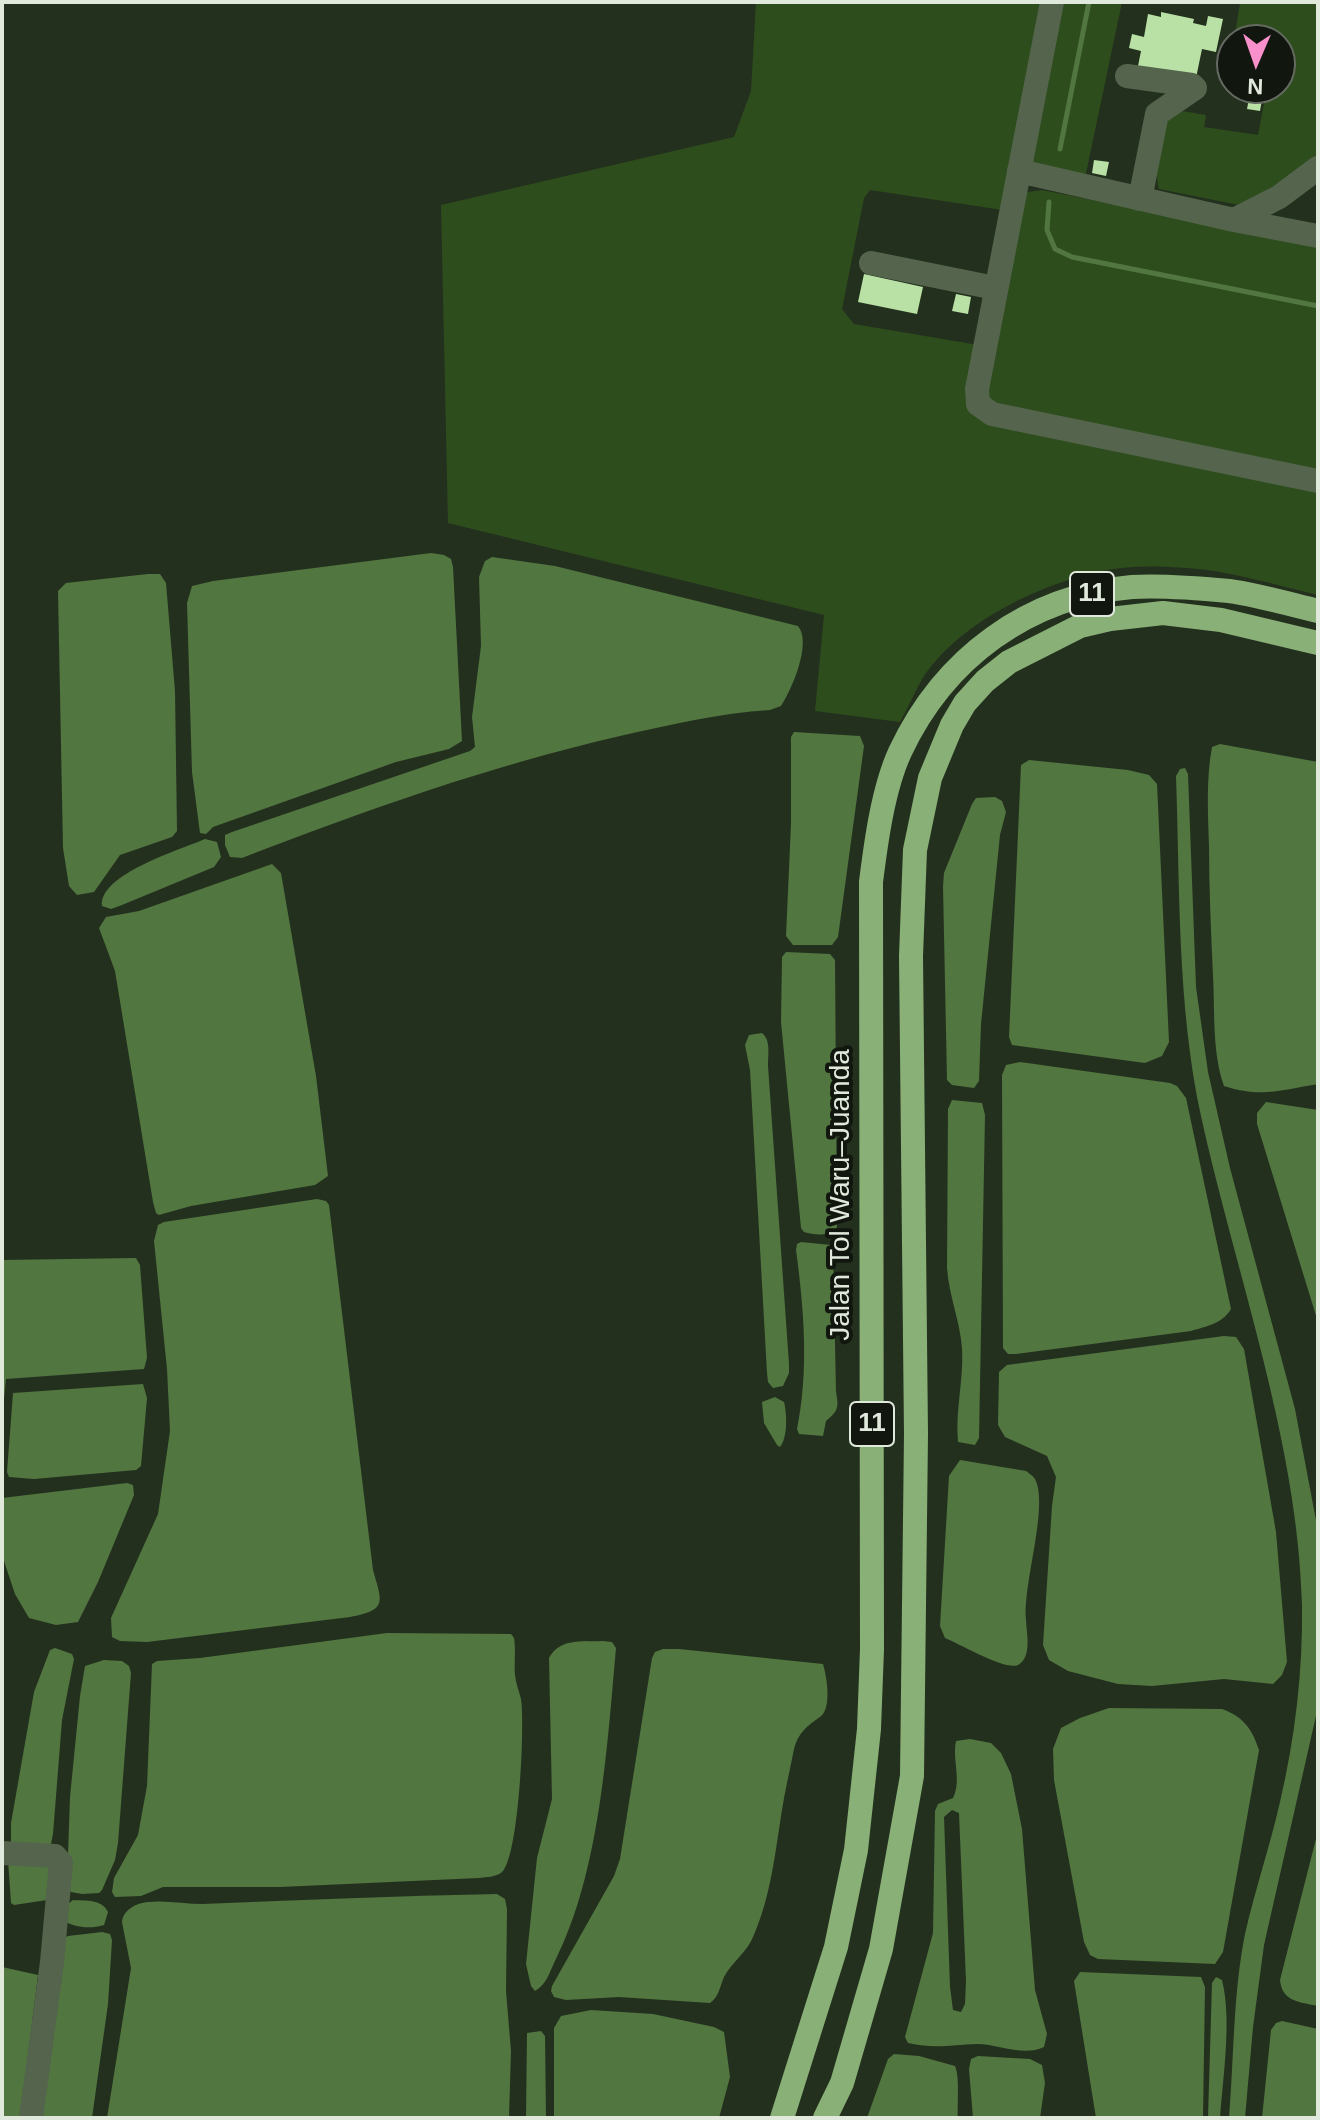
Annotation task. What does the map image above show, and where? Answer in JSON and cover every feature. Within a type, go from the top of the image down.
[{"type":"highway","name":"Jalan Tol Waru–Juanda","points":[[782,2118],[836,1947],[856,1850],[869,1729],[872,1649],[871,882],[879,826],[899,753],[932,697],[977,648],[1031,614],[1064,600],[1101,591],[1165,587],[1232,592],[1318,611]]},
{"type":"highway","name":"11","points":[[825,2118],[842,2083],[881,1949],[912,1776],[916,1418],[911,956],[915,850],[930,778],[952,725],[965,703],[985,681],[1009,662],[1080,626],[1163,613],[1221,620],[1318,643]]},
{"type":"lane","points":[[1052,2],[995,288],[977,389],[978,404],[985,411],[1318,481]]},
{"type":"lane","points":[[1140,199],[1157,114]]},
{"type":"lane","points":[[1234,220],[1279,197],[1318,168]]},
{"type":"lane","points":[[1019,171],[1318,236]]},
{"type":"lane","points":[[871,263],[995,288]]},
{"type":"lane","points":[[2,1853],[55,1856],[61,1863],[52,1962],[31,2118]]},
{"type":"shaded area","points":[[756,2],[1044,2],[1003,210],[870,190],[864,198],[842,309],[854,324],[984,346],[1011,206],[1028,192],[1042,190],[1318,245],[1318,595],[1236,575],[1187,568],[1123,568],[1078,577],[1005,607],[960,637],[926,673],[900,722],[815,711],[824,615],[448,523],[441,205],[734,137],[751,91]]},
{"type":"shaded area","points":[[1057,2],[1122,2],[1085,178],[1029,161]]},
{"type":"shaded area","points":[[1236,2],[1318,2],[1318,157],[1314,164],[1239,205],[1159,189],[1157,171],[1161,141],[1171,114],[1182,111],[1206,115],[1204,127],[1258,135],[1264,104],[1296,104],[1296,24],[1237,24],[1240,3]]},
{"type":"shaded area","points":[[431,553],[451,559],[453,567],[462,741],[449,749],[396,762],[213,827],[206,834],[200,833],[192,772],[187,603],[192,586]]},
{"type":"shaded area","points":[[492,557],[555,566],[798,626],[803,643],[795,678],[781,706],[770,710],[695,720],[524,761],[429,790],[242,858],[230,857],[225,835],[475,747],[472,717],[481,646],[479,577],[485,561]]},
{"type":"shaded area","points":[[160,574],[166,583],[175,691],[177,831],[172,837],[120,855],[94,892],[77,895],[69,886],[63,848],[58,591],[66,583]]},
{"type":"shaded area","points":[[794,732],[860,736],[864,746],[838,937],[832,945],[793,945],[786,936],[791,737]]},
{"type":"shaded area","points":[[1220,744],[1318,762],[1318,1084],[1271,1092],[1249,1092],[1224,1086],[1220,1073],[1215,1032],[1208,796],[1212,747]]},
{"type":"shaded area","points":[[1029,760],[1128,770],[1149,775],[1157,784],[1169,1042],[1162,1056],[1145,1063],[1012,1045],[1009,1037],[1021,765]]},
{"type":"shaded area","points":[[1185,768],[1188,774],[1196,987],[1208,1072],[1230,1168],[1295,1409],[1318,1531],[1318,1707],[1264,1945],[1245,2118],[1229,2118],[1238,1979],[1245,1934],[1290,1754],[1297,1704],[1302,1605],[1298,1544],[1278,1421],[1215,1176],[1193,1074],[1179,904],[1176,776],[1180,769]]},
{"type":"shaded area","points":[[995,797],[1002,801],[1006,812],[1000,835],[981,1024],[979,1081],[974,1088],[952,1085],[947,1080],[943,886],[944,873],[972,804],[976,798]]},
{"type":"shaded area","points":[[205,839],[217,842],[221,857],[214,867],[111,909],[102,906],[105,894],[127,874]]},
{"type":"shaded area","points":[[272,864],[281,873],[316,1076],[328,1176],[315,1185],[191,1206],[159,1215],[153,1202],[115,971],[99,928],[106,917],[139,911]]},
{"type":"shaded area","points":[[786,952],[830,954],[835,960],[837,1227],[835,1231],[823,1234],[804,1232],[801,1228],[781,1022],[782,957]]},
{"type":"shaded area","points":[[762,1033],[768,1048],[789,1364],[783,1386],[773,1388],[768,1382],[767,1373],[750,1070],[745,1045],[749,1035]]},
{"type":"shaded area","points":[[1020,1062],[1177,1086],[1186,1098],[1231,1309],[1223,1318],[1191,1331],[1016,1354],[1008,1354],[1003,1348],[1002,1075],[1006,1065]]},
{"type":"shaded area","points":[[952,1100],[982,1103],[985,1115],[979,1438],[975,1445],[958,1442],[962,1348],[947,1268],[948,1109]]},
{"type":"shaded area","points":[[1266,1102],[1318,1110],[1318,1322],[1257,1124],[1257,1113]]},
{"type":"shaded area","points":[[317,1199],[329,1205],[379,1603],[371,1611],[350,1617],[147,1642],[120,1641],[112,1637],[111,1618],[158,1514],[170,1431],[154,1241],[158,1225]]},
{"type":"shaded area","points":[[801,1242],[831,1245],[833,1249],[837,1406],[826,1421],[823,1436],[799,1434],[797,1429],[804,1362],[796,1250]]},
{"type":"shaded area","points":[[136,1258],[140,1265],[147,1358],[144,1369],[6,1379],[2,1419],[2,1260]]},
{"type":"shaded area","points":[[1224,1336],[1236,1337],[1244,1349],[1276,1532],[1287,1662],[1282,1675],[1273,1684],[1224,1679],[1152,1686],[1118,1684],[1068,1671],[1049,1660],[1043,1645],[1056,1477],[1047,1456],[1005,1437],[998,1425],[999,1372],[1007,1365]]},
{"type":"shaded area","points":[[143,1384],[147,1398],[141,1466],[136,1470],[34,1479],[9,1477],[13,1393]]},
{"type":"shaded area","points":[[775,1397],[784,1402],[786,1413],[786,1432],[780,1447],[764,1423],[762,1402]]},
{"type":"shaded area","points":[[960,1460],[1026,1471],[1035,1479],[1039,1491],[1038,1526],[1026,1604],[1028,1644],[1026,1656],[1018,1665],[994,1661],[945,1638],[940,1626],[949,1476]]},
{"type":"shaded area","points":[[127,1483],[133,1485],[134,1495],[78,1622],[56,1625],[29,1618],[15,1594],[2,1555],[2,1498]]},
{"type":"shaded area","points":[[387,1633],[511,1634],[514,1638],[515,1675],[522,1713],[521,1760],[513,1840],[509,1859],[501,1873],[479,1878],[280,1887],[163,1887],[141,1896],[115,1897],[112,1892],[114,1878],[138,1835],[147,1786],[152,1664]]},
{"type":"shaded area","points":[[612,1642],[616,1648],[605,1768],[592,1849],[570,1926],[547,1978],[535,1991],[526,1964],[537,1858],[552,1799],[549,1658],[565,1644]]},
{"type":"shaded area","points":[[55,1648],[72,1654],[74,1659],[62,1720],[51,1844],[11,1845],[11,1823],[34,1692],[50,1650]]},
{"type":"shaded area","points":[[663,1649],[823,1664],[827,1684],[826,1707],[796,1743],[772,1875],[759,1922],[750,1942],[727,1972],[710,2003],[619,1997],[566,2000],[554,1997],[552,1986],[614,1876],[620,1859],[652,1658],[655,1652]]},
{"type":"shaded area","points":[[104,1660],[122,1661],[129,1666],[131,1673],[118,1843],[115,1860],[102,1890],[82,1894],[71,1892],[67,1884],[70,1797],[85,1666]]},
{"type":"shaded area","points":[[1109,1708],[1222,1709],[1242,1720],[1259,1750],[1223,1952],[1215,1964],[1098,1959],[1090,1955],[1084,1942],[1054,1780],[1053,1749],[1061,1728]]},
{"type":"shaded area","points":[[970,1739],[991,1743],[1001,1753],[1011,1774],[1022,1829],[1035,1990],[1047,2034],[1044,2047],[1036,2050],[977,2044],[926,2046],[908,2043],[905,2037],[933,1933],[935,1811],[938,1804],[953,1798],[956,1791],[956,1741]],"holes":[[[952,1810],[959,1813],[966,1981],[965,2004],[961,2012],[953,2010],[950,1987],[944,1817]]]},
{"type":"shaded area","points":[[1318,1831],[1318,2006],[1288,1997],[1280,1980]]},
{"type":"shaded area","points":[[8,1860],[50,1861],[47,1900],[11,1903]]},
{"type":"shaded area","points":[[497,1894],[505,1899],[507,1909],[506,1991],[511,2051],[509,2118],[107,2118],[131,1968],[122,1922],[125,1914],[135,1906],[155,1902],[203,1904]]},
{"type":"shaded area","points":[[73,1900],[102,1905],[108,1912],[104,1925],[83,1927],[63,1920],[68,1904]]},
{"type":"shaded area","points":[[102,1932],[110,1934],[112,1940],[108,2004],[92,2118],[38,2118],[62,1939]]},
{"type":"shaded area","points":[[2,1967],[38,1975],[20,2118],[2,2118]]},
{"type":"shaded area","points":[[1080,1972],[1201,1977],[1205,1987],[1203,2118],[1096,2118],[1074,1981]]},
{"type":"shaded area","points":[[1216,1977],[1222,1980],[1225,1996],[1226,2048],[1220,2118],[1208,2118],[1212,1983]]},
{"type":"shaded area","points":[[591,2010],[653,2014],[724,2032],[730,2077],[719,2118],[554,2118],[554,2028],[561,2016]]},
{"type":"shaded area","points":[[1282,2021],[1318,2029],[1318,2118],[1262,2118],[1271,2030]]},
{"type":"shaded area","points":[[541,2031],[545,2036],[546,2118],[526,2118],[527,2033]]},
{"type":"shaded area","points":[[894,2054],[919,2056],[955,2066],[958,2118],[867,2118],[888,2059]]},
{"type":"shaded area","points":[[978,2056],[1030,2059],[1042,2065],[1045,2083],[1040,2118],[973,2118],[969,2069],[971,2059]]},
{"type":"building","points":[[1161,12],[1194,19],[1193,23],[1206,26],[1208,16],[1223,19],[1222,24],[1216,24],[1216,52],[1202,49],[1196,78],[1138,66],[1141,51],[1129,48],[1132,34],[1144,37],[1148,14],[1161,17]]},
{"type":"building","points":[[1248,104],[1261,104],[1260,111],[1247,109]]},
{"type":"building","points":[[1094,160],[1109,162],[1106,176],[1092,173]]},
{"type":"building","points":[[864,274],[923,287],[917,314],[858,302]]},
{"type":"building","points":[[956,294],[971,297],[968,314],[952,311]]},
{"type":"waterway","points":[[1060,149],[1089,2]]},
{"type":"waterway","points":[[1049,202],[1047,230],[1055,249],[1072,257],[1318,306]]}]
